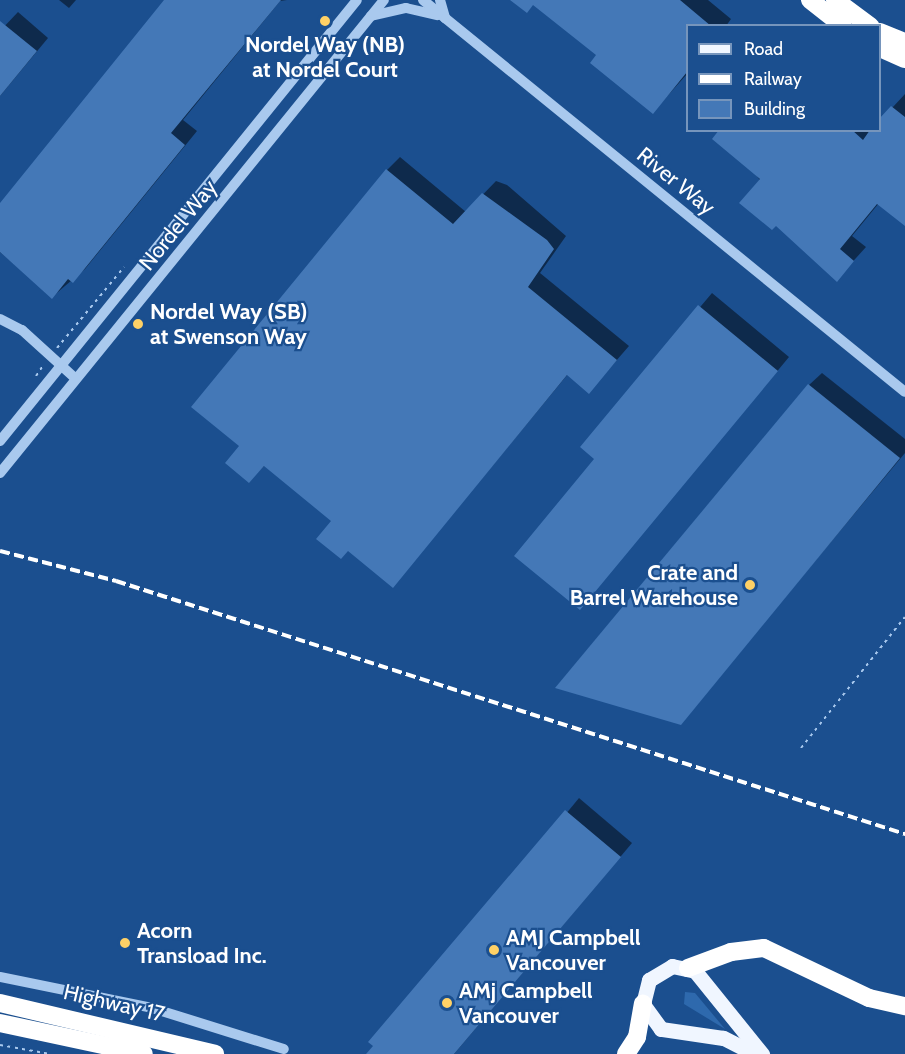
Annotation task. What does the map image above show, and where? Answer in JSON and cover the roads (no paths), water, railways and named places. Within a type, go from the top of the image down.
[{"type":"highway","points":[[810,0],[840,24]]},
{"type":"highway","points":[[835,0],[867,24]]},
{"type":"highway","points":[[881,33],[905,42]]},
{"type":"highway","points":[[881,49],[905,59]]},
{"type":"highway","points":[[688,968],[731,952],[764,948],[869,998],[905,1006]]},
{"type":"highway","name":"Highway 17","points":[[0,1003],[215,1054]]},
{"type":"highway","points":[[626,1054],[637,1037],[643,1004]]},
{"type":"highway","name":"Highway 17","points":[[0,1023],[144,1054]]},
{"type":"main road","points":[[755,1054],[723,1038],[665,1032],[650,1021],[643,1004],[655,974],[672,966],[688,968],[705,979],[722,1010],[762,1054]]},
{"type":"street","name":"Nordel Way","points":[[0,441],[357,0]]},
{"type":"street","name":"Nordel Way","points":[[0,473],[384,0]]},
{"type":"street","name":"River Way","points":[[423,0],[905,392]]},
{"type":"street","points":[[440,0],[446,18]]},
{"type":"street","points":[[370,16],[418,8],[446,18]]},
{"type":"street","points":[[0,319],[22,330],[75,378]]},
{"type":"street","points":[[0,977],[152,1008],[284,1049]]},
{"type":"railway","points":[[0,551],[116,581],[905,834]]},
{"type":"place","name":"Nordel Way (NB) at Nordel Court","points":[[325,21]]},
{"type":"place","name":"Nordel Way (SB) at Swenson Way","points":[[138,324]]},
{"type":"place","name":"Crate and Barrel Warehouse","points":[[750,585]]},
{"type":"place","name":"Acorn Transload Inc.","points":[[125,943]]},
{"type":"place","name":"AMJ Campbell Vancouver","points":[[494,950]]},
{"type":"place","name":"AMj Campbell Vancouver","points":[[447,1003]]}]
